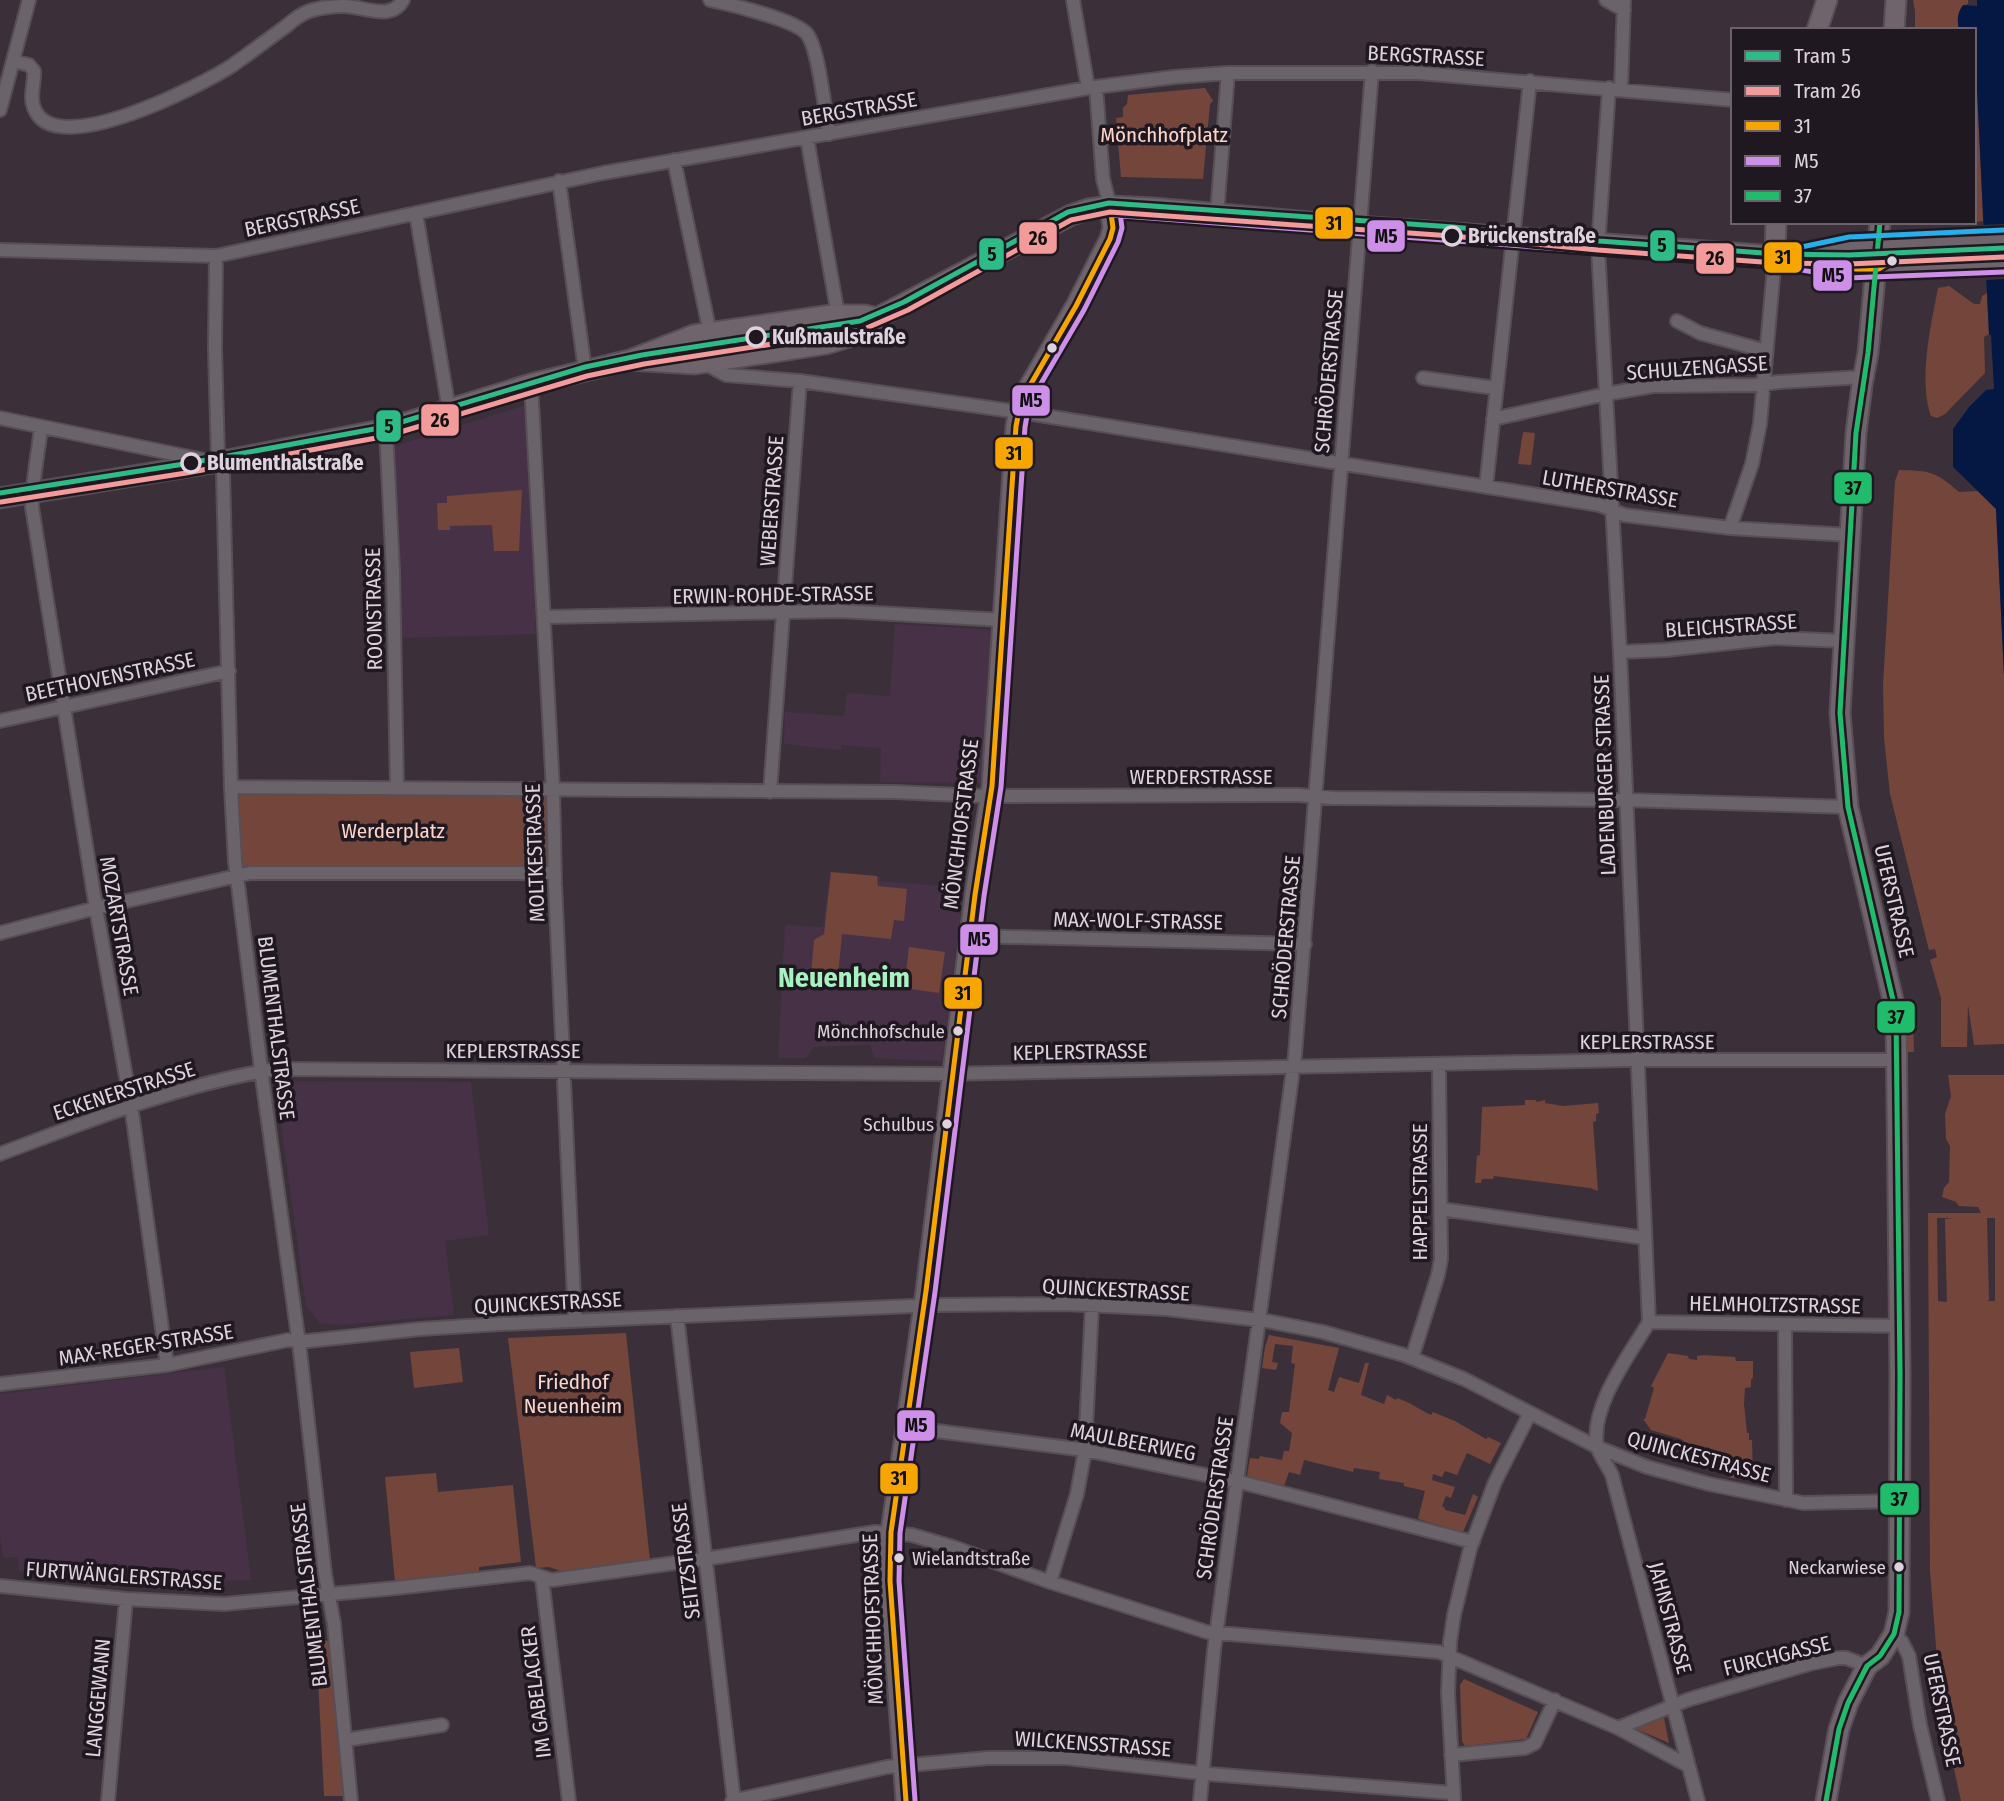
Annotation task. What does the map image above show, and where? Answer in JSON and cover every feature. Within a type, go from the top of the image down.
[{"type":"street","points":[[0,110],[29,0]]},
{"type":"street","points":[[13,61],[29,65],[34,71],[32,103],[34,111],[44,121],[63,127],[89,126],[182,93],[231,66],[306,12],[344,6],[387,12],[397,8],[403,0]]},
{"type":"street","points":[[710,0],[787,22],[805,32],[813,47],[829,134]]},
{"type":"street","points":[[1073,0],[1092,87],[1103,179],[1110,206]]},
{"type":"street","points":[[1606,0],[1624,5]]},
{"type":"street","points":[[1818,28],[1828,0]]},
{"type":"street","points":[[1894,28],[1895,0]]},
{"type":"street","name":"LADENBURGER STRASSE","points":[[1624,5],[1609,88],[1598,244],[1620,652],[1649,1322]]},
{"type":"street","name":"SCHRÖDERSTRASSE","points":[[1200,1801],[1217,1633],[1237,1482],[1298,1067],[1305,944],[1372,71]]},
{"type":"street","points":[[1217,214],[1228,73]]},
{"type":"street","name":"BERGSTRASSE","points":[[0,250],[216,256],[559,181],[674,160],[1092,87],[1228,73],[1419,73],[1731,100]]},
{"type":"street","points":[[1486,487],[1530,82]]},
{"type":"street","points":[[807,138],[838,315]]},
{"type":"street","points":[[674,160],[710,333]]},
{"type":"street","points":[[559,181],[585,370]]},
{"type":"street","points":[[629,360],[686,365],[826,344],[860,333],[870,327],[877,318],[1071,215],[1110,206],[1783,257],[1848,269],[2004,263]]},
{"type":"street","name":"MÖNCHHOFSTRASSE","points":[[906,1801],[890,1581],[891,1532],[959,1074],[970,936],[990,796],[1018,413],[1021,401],[1076,306],[1110,239],[1113,228],[1110,206]]},
{"type":"street","points":[[416,213],[449,410]]},
{"type":"street","points":[[1730,527],[1755,453],[1765,384],[1766,351],[1783,257],[1776,224]]},
{"type":"street","name":"UFERSTRASSE","points":[[1878,224],[1849,535],[1840,713],[1848,807],[1895,1002],[1898,1060],[1900,1501],[1898,1623],[1894,1634],[1902,1642],[1909,1656],[1920,1725],[1938,1801]]},
{"type":"street","points":[[1783,257],[1849,246],[2004,239]]},
{"type":"street","name":"BLUMENTHALSTRASSE","points":[[216,256],[218,462],[223,474],[231,787],[237,875],[334,1624],[351,1801]]},
{"type":"street","points":[[0,498],[218,462],[386,429],[531,384],[629,360],[688,337],[838,315],[877,318]]},
{"type":"street","points":[[1677,321],[1700,333],[1766,351]]},
{"type":"street","name":"LUTHERSTRASSE","points":[[704,363],[726,375],[800,381],[1018,413],[1600,505],[1624,515],[1730,527],[1849,535]]},
{"type":"street","name":"SCHULZENGASSE","points":[[1493,419],[1653,386],[1765,384],[1863,377]]},
{"type":"street","points":[[1423,378],[1495,387]]},
{"type":"street","name":"WEBERSTRASSE","points":[[770,792],[800,381]]},
{"type":"street","name":"MOLTKESTRASSE","points":[[531,384],[553,790],[554,873],[569,1071],[575,1321]]},
{"type":"street","points":[[0,418],[218,462]]},
{"type":"street","name":"MOZARTSTRASSE","points":[[40,428],[32,492],[96,908],[131,1105],[167,1365]]},
{"type":"street","name":"ROONSTRASSE","points":[[386,429],[393,571],[397,788]]},
{"type":"street","name":"ERWIN-ROHDE-STRASSE","points":[[544,617],[880,612],[1003,620]]},
{"type":"street","name":"BLEICHSTRASSE","points":[[1620,652],[1666,650],[1774,638],[1844,641]]},
{"type":"street","name":"BEETHOVENSTRASSE","points":[[0,721],[229,671]]},
{"type":"street","points":[[231,787],[553,790]]},
{"type":"street","name":"WERDERSTRASSE","points":[[553,790],[1625,800],[1848,807]]},
{"type":"street","points":[[0,933],[237,875],[554,873]]},
{"type":"street","name":"MAX-WOLF-STRASSE","points":[[970,936],[1305,944]]},
{"type":"street","name":"KEPLERSTRASSE","points":[[262,1072],[276,1069],[959,1074],[1637,1060],[1898,1060]]},
{"type":"street","name":"HAPPELSTRASSE","points":[[1412,1358],[1441,1259],[1438,1064]]},
{"type":"street","name":"ECKENERSTRASSE","points":[[0,1154],[131,1105],[229,1078],[262,1072]]},
{"type":"street","points":[[1441,1209],[1645,1238]]},
{"type":"street","points":[[1050,1582],[1077,1494],[1085,1450],[1092,1305]]},
{"type":"street","name":"QUINCKESTRASSE","points":[[298,1340],[420,1329],[923,1306],[1092,1305],[1167,1309],[1260,1321],[1344,1337],[1412,1358],[1464,1379],[1597,1447],[1647,1467],[1709,1484],[1803,1503],[1900,1501]]},
{"type":"street","name":"SEITZSTRASSE","points":[[677,1316],[734,1801]]},
{"type":"street","points":[[1597,1447],[1597,1431],[1609,1389],[1649,1322]]},
{"type":"street","name":"HELMHOLTZSTRASSE","points":[[1649,1322],[1900,1326]]},
{"type":"street","points":[[1785,1325],[1786,1500]]},
{"type":"street","name":"MAX-REGER-STRASSE","points":[[0,1384],[167,1365],[298,1340]]},
{"type":"street","points":[[1454,1797],[1448,1693],[1454,1615],[1473,1542],[1494,1482],[1530,1413]]},
{"type":"street","name":"MAULBEERWEG","points":[[905,1427],[1085,1450],[1237,1482],[1473,1542]]},
{"type":"street","name":"JAHNSTRASSE","points":[[1597,1447],[1612,1475],[1698,1801]]},
{"type":"street","points":[[328,1594],[535,1573],[552,1580],[875,1532],[891,1532],[953,1547],[1050,1582],[1217,1633],[1439,1652],[1618,1728],[1687,1765]]},
{"type":"street","name":"IM GABELACKER","points":[[542,1578],[569,1801]]},
{"type":"street","name":"FURTWÄNGLERSTRASSE","points":[[0,1586],[126,1599],[224,1604],[328,1594]]},
{"type":"street","name":"UFERSTRASSE","points":[[1867,1667],[1898,1591]]},
{"type":"street","name":"LANGGEWANN","points":[[108,1801],[126,1599]]},
{"type":"street","points":[[1826,1801],[1839,1729],[1848,1703],[1867,1667],[1880,1656],[1894,1634]]},
{"type":"street","name":"FURCHGASSE","points":[[1618,1728],[1674,1706],[1763,1677],[1830,1659],[1846,1658],[1867,1667]]},
{"type":"street","points":[[1451,1755],[1525,1748],[1535,1743],[1555,1700]]},
{"type":"street","points":[[345,1740],[442,1725]]},
{"type":"street","name":"WILCKENSSTRASSE","points":[[734,1801],[904,1765],[988,1758],[1066,1758],[1454,1797]]},
{"type":"shaded area","points":[[526,405],[536,634],[400,638],[395,446]]},
{"type":"shaded area","points":[[895,624],[993,630],[982,783],[880,782],[881,748],[842,745],[841,750],[784,744],[785,712],[844,716],[847,693],[890,696]]},
{"type":"shaded area","points":[[830,872],[880,877],[880,881],[964,888],[942,1061],[874,1058],[870,1045],[814,1047],[806,1058],[778,1058],[785,925],[823,927]]},
{"type":"shaded area","points":[[278,1081],[471,1082],[489,1235],[445,1241],[454,1315],[338,1325],[320,1323],[306,1306],[276,1086]]},
{"type":"shaded area","points":[[224,1367],[251,1580],[131,1582],[19,1571],[18,1557],[3,1558],[0,1536],[0,1394]]},
{"type":"green space","points":[[1913,0],[1968,0],[1968,4],[1963,6],[1958,16],[1959,28],[1915,28]]},
{"type":"green space","points":[[1976,57],[1983,221],[1976,222]]},
{"type":"green space","name":"Mönchhofplatz","points":[[1205,88],[1213,101],[1210,104],[1203,179],[1121,177],[1116,118],[1123,117],[1128,95]]},
{"type":"green space","points":[[1949,286],[1974,304],[1980,304],[1982,296],[1987,293],[1989,334],[1984,337],[1985,373],[1945,414],[1937,418],[1931,416],[1927,401],[1927,352],[1938,288]]},
{"type":"green space","points":[[1523,432],[1535,433],[1531,465],[1518,464]]},
{"type":"green space","points":[[1899,470],[1932,474],[1959,492],[1978,491],[1996,509],[2004,675],[2004,1044],[1974,1045],[1968,1005],[1967,1047],[1941,1047],[1941,998],[1930,960],[1937,957],[1935,949],[1929,950],[1890,794],[1884,738],[1883,685],[1895,481]]},
{"type":"green space","points":[[522,490],[519,551],[494,551],[492,525],[450,526],[450,530],[438,530],[437,503],[447,503],[447,496]]},
{"type":"green space","name":"Werderplatz","points":[[235,794],[541,794],[548,797],[550,868],[240,869]]},
{"type":"green space","points":[[831,872],[877,876],[878,886],[907,889],[904,921],[894,920],[891,939],[842,934],[838,976],[811,975],[814,940],[824,934]]},
{"type":"green space","points":[[909,947],[945,952],[939,993],[904,988]]},
{"type":"green space","points":[[1907,1000],[1913,1012],[1914,1052],[1905,1052],[1903,1010]]},
{"type":"green space","name":"Neckarwiese","points":[[1948,1075],[2004,1075],[2004,1801],[1961,1801],[1941,1709],[1930,1571],[1928,1213],[1981,1213],[1978,1207],[1959,1206],[1956,1202],[1942,1197],[1949,1182],[1950,1146],[1946,1139],[1945,1114],[1951,1096]],"holes":[[[1937,1218],[1952,1218],[1945,1219],[1947,1302],[1938,1301]],[[1987,1218],[1995,1218],[1995,1301],[1987,1301]]]},
{"type":"green space","points":[[1525,1100],[1545,1100],[1545,1103],[1563,1106],[1598,1103],[1599,1113],[1593,1122],[1598,1191],[1494,1176],[1493,1179],[1482,1179],[1481,1183],[1475,1183],[1477,1156],[1480,1155],[1482,1107],[1525,1105]]},
{"type":"green space","name":"Friedhof Neuenheim","points":[[626,1333],[650,1561],[560,1571],[549,1567],[536,1568],[508,1338]]},
{"type":"green space","points":[[1269,1335],[1339,1348],[1328,1390],[1334,1392],[1339,1377],[1359,1383],[1365,1363],[1369,1363],[1361,1395],[1384,1404],[1387,1395],[1396,1400],[1397,1398],[1431,1415],[1433,1412],[1455,1421],[1486,1439],[1488,1437],[1501,1443],[1490,1464],[1467,1453],[1457,1475],[1445,1471],[1442,1477],[1433,1474],[1432,1480],[1455,1487],[1451,1498],[1446,1496],[1442,1506],[1445,1510],[1465,1515],[1473,1494],[1478,1497],[1463,1532],[1418,1519],[1425,1491],[1404,1486],[1404,1483],[1379,1479],[1380,1472],[1354,1468],[1353,1472],[1304,1460],[1300,1475],[1289,1472],[1284,1486],[1247,1475],[1250,1458],[1259,1459],[1260,1456],[1282,1460],[1284,1451],[1289,1451],[1292,1433],[1280,1423],[1282,1412],[1289,1412],[1295,1364],[1291,1363],[1293,1346],[1275,1344],[1272,1362],[1278,1363],[1276,1370],[1262,1368]]},
{"type":"green space","points":[[459,1348],[463,1382],[414,1388],[410,1352]]},
{"type":"green space","points":[[1668,1353],[1697,1360],[1697,1356],[1703,1355],[1753,1361],[1753,1378],[1751,1387],[1745,1388],[1744,1404],[1747,1433],[1749,1440],[1752,1440],[1753,1479],[1730,1478],[1735,1459],[1701,1450],[1681,1439],[1651,1430],[1643,1419],[1654,1388],[1651,1386]]},
{"type":"green space","points":[[436,1473],[438,1492],[513,1485],[521,1562],[479,1567],[479,1572],[395,1582],[385,1477]]},
{"type":"green space","points":[[316,1640],[331,1641],[346,1796],[324,1796]]},
{"type":"green space","points":[[1464,1679],[1538,1712],[1526,1739],[1465,1746],[1462,1741],[1460,1685]]},
{"type":"green space","points":[[1664,1718],[1669,1743],[1634,1728]]},
{"type":"water","points":[[1977,0],[2004,0],[2004,675],[1996,509],[1953,467],[1953,429],[1986,390],[1994,389],[1989,334],[1976,28],[1959,28],[1958,23],[1963,5],[1977,6]]},
{"type":"pier","points":[[2004,224],[2004,279],[1982,280],[1980,225]]},
{"type":"tram line","name":"5","points":[[0,493],[184,464],[385,427],[585,367],[642,355],[860,321],[904,302],[1068,212],[1109,203],[1453,227],[1777,254],[1849,255],[2004,248]]},
{"type":"tram line","name":"26","points":[[1,502],[186,473],[387,436],[587,376],[644,364],[862,330],[908,310],[1071,220],[1110,212],[1452,236],[1776,263],[1849,264],[2004,257]]},
{"type":"transit line","name":"M5","points":[[915,1800],[899,1581],[900,1533],[935,1292],[984,896],[1001,787],[1025,427],[1029,404],[1084,310],[1118,242],[1122,228],[1119,205]]},
{"type":"transit line","name":"31","points":[[1110,206],[1775,256],[1848,269],[1879,269],[1895,259],[2004,254]]},
{"type":"transit line","name":"31","points":[[906,1801],[890,1581],[891,1532],[926,1291],[975,895],[992,786],[1016,426],[1021,401],[1076,306],[1110,239],[1113,228],[1110,206]]},
{"type":"transit line","name":"M5","points":[[1110,215],[1774,265],[1847,278],[2004,272]]},
{"type":"transit line","name":"37","points":[[1826,1801],[1839,1729],[1848,1703],[1867,1666],[1880,1656],[1894,1634],[1899,1612],[1900,1374],[1896,1013],[1848,807],[1840,713],[1856,433],[1868,353],[1880,224]]},
{"type":"transit line","points":[[1776,247],[1792,249],[1849,237],[2004,230]]},
{"type":"place","name":"Brückenstraße","points":[[1452,236]]},
{"type":"place","name":"Kußmaulstraße","points":[[756,337]]},
{"type":"place","name":"Blumenthalstraße","points":[[191,463]]},
{"type":"place","name":"Mönchhofschule","points":[[958,1031]]},
{"type":"place","name":"Schulbus","points":[[947,1124]]},
{"type":"place","name":"Wielandtstraße","points":[[899,1558]]},
{"type":"place","name":"Neckarwiese","points":[[1899,1567]]},
{"type":"district","name":"Neuenheim","points":[[844,977]]}]
